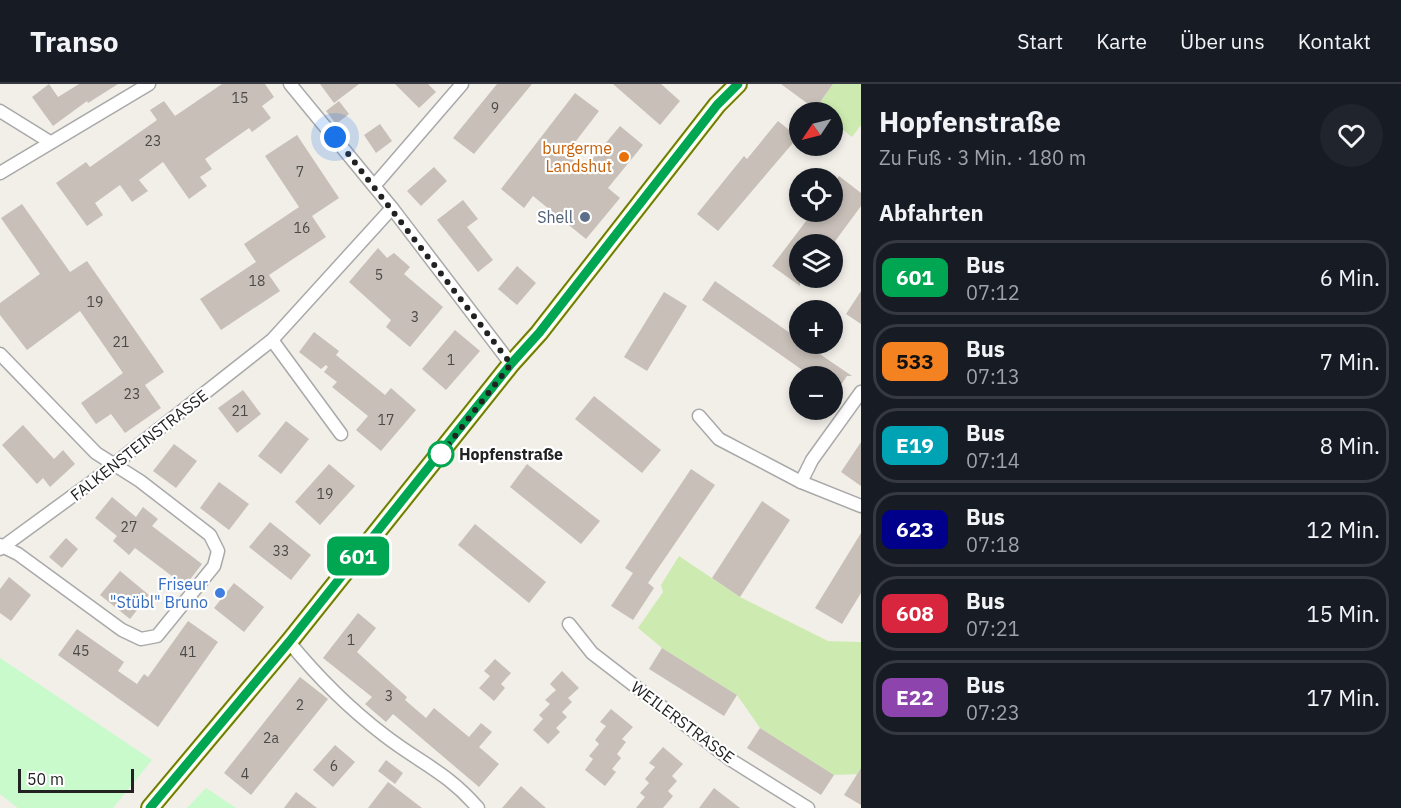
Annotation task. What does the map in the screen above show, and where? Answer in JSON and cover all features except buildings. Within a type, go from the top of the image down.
[{"type":"main road","points":[[150,808],[289,642],[511,364],[539,333],[717,105],[738,84]]},
{"type":"street","points":[[0,173],[50,142],[76,130],[149,84]]},
{"type":"street","points":[[290,84],[392,208],[511,364]]},
{"type":"street","points":[[374,186],[462,84]]},
{"type":"street","points":[[0,111],[50,142]]},
{"type":"street","name":"FALKENSTEINSTRASSE","points":[[1,547],[93,481],[111,464],[272,340],[392,208]]},
{"type":"street","points":[[272,340],[341,434]]},
{"type":"street","points":[[0,354],[96,453],[140,481],[210,535],[218,551],[214,566],[156,636],[141,639],[122,630],[1,547]]},
{"type":"street","points":[[801,482],[812,460],[861,392]]},
{"type":"street","points":[[699,416],[719,439],[801,482],[861,506]]},
{"type":"street","name":"WEILERSTRASSE","points":[[569,624],[592,654],[731,760],[808,808]]},
{"type":"street","points":[[289,642],[341,696],[384,736],[440,771],[478,808]]},
{"type":"green space","points":[[833,84],[861,84],[861,125],[852,137],[843,130],[843,102],[820,102]]},
{"type":"green space","points":[[679,556],[740,597],[828,641],[861,642],[861,774],[834,775],[760,728],[737,695],[662,648],[638,628],[663,592],[661,585]]},
{"type":"green space","points":[[0,658],[152,760],[113,808],[18,808],[0,794]]},
{"type":"green space","points":[[206,788],[236,808],[187,808]]},
{"type":"bus line","name":"601","points":[[150,808],[289,642],[511,364],[539,333],[717,105],[738,84]]},
{"type":"place","name":"burgerme Landshut","points":[[624,157]]},
{"type":"place","name":"Shell","points":[[585,217]]},
{"type":"place","name":"Hopfenstraße","points":[[441,454]]},
{"type":"place","name":"Friseur \"Stübl\" Bruno","points":[[220,593]]},
{"type":"route","points":[[335,137],[511,364],[441,454]]}]
